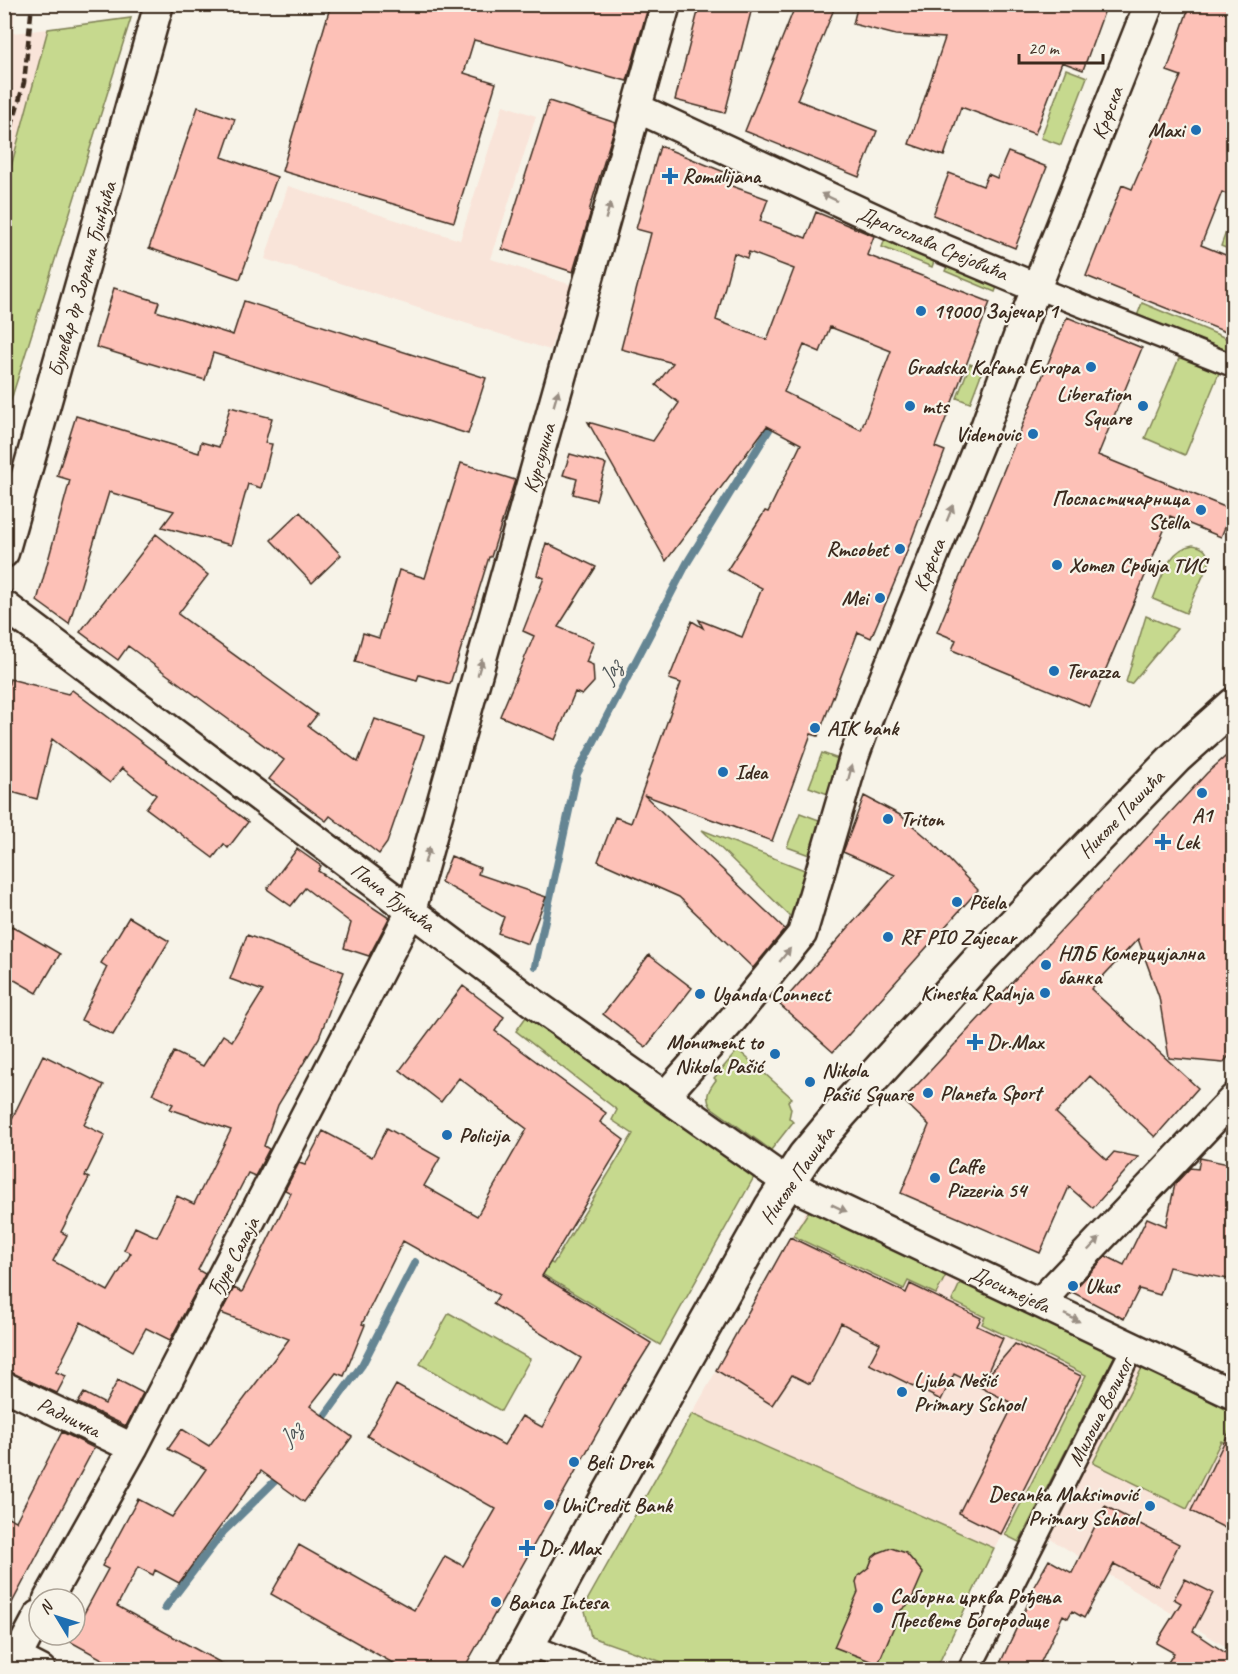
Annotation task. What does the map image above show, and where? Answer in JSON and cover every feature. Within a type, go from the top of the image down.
[{"type":"street","name":"Булевар др Зорана Ђинђића","points":[[4,553],[159,4]]},
{"type":"street","name":"Курсулина","points":[[411,911],[666,4]]},
{"type":"street","name":"Крфска","points":[[665,1096],[732,1020],[802,934],[854,757],[870,713],[979,444],[1037,288],[1149,4]]},
{"type":"street","name":"Драгослава Срејовића","points":[[637,108],[915,237],[1233,366]]},
{"type":"street","name":"Пана Ђукића","points":[[4,605],[532,1002],[787,1181]]},
{"type":"street","name":"Николе Пашића","points":[[520,1657],[609,1493],[787,1181],[805,1156],[840,1113],[984,955],[1176,757],[1233,705]]},
{"type":"street","name":"Ђуре Салаја","points":[[55,1587],[133,1448],[411,911]]},
{"type":"street","points":[[1040,1302],[1233,1098]]},
{"type":"street","name":"Доситејева","points":[[787,1181],[805,1192],[1233,1395]]},
{"type":"street","name":"Милоша Великог","points":[[969,1670],[1134,1347]]},
{"type":"street","name":"Радничка","points":[[4,1386],[133,1448]]},
{"type":"street","points":[[27,1633],[10,1659],[41,1670]]},
{"type":"street","points":[[520,1657],[593,1670]]},
{"type":"shaded area","points":[[5,4],[15,5],[13,33],[48,29],[5,189]]},
{"type":"shaded area","points":[[503,105],[536,116],[491,259],[572,285],[550,350],[265,259],[288,186],[460,240]]},
{"type":"shaded area","name":"Ljuba Nešić Primary School","points":[[809,1205],[1120,1352],[1020,1543],[1002,1535],[994,1548],[692,1414]]},
{"type":"shaded area","name":"Desanka Maksimović Primary School","points":[[1142,1358],[1233,1406],[1233,1651],[1049,1538]]},
{"type":"green space","points":[[131,18],[5,419],[5,189],[48,29]]},
{"type":"green space","points":[[1066,69],[1087,77],[1061,145],[1041,138]]},
{"type":"green space","points":[[1232,215],[1234,215],[1233,251],[1221,246]]},
{"type":"green space","points":[[887,234],[937,253],[932,267],[882,247]]},
{"type":"green space","points":[[950,259],[1000,279],[995,292],[945,271]]},
{"type":"green space","points":[[1142,303],[1233,341],[1228,353],[1137,316]]},
{"type":"green space","points":[[1180,356],[1219,373],[1185,455],[1145,438]]},
{"type":"green space","points":[[970,364],[983,369],[970,403],[957,398]]},
{"type":"green space","points":[[1193,545],[1205,550],[1209,563],[1186,613],[1153,599],[1172,558],[1177,552]]},
{"type":"green space","points":[[1146,616],[1177,629],[1131,684],[1126,682]]},
{"type":"green space","points":[[822,753],[849,763],[836,797],[809,787]]},
{"type":"green space","points":[[800,813],[827,823],[815,857],[787,847]]},
{"type":"green space","points":[[702,830],[812,873],[795,921]]},
{"type":"green space","points":[[526,1017],[754,1177],[660,1345],[522,1262],[529,1250],[553,1264],[633,1134],[612,1120],[617,1110],[516,1031]]},
{"type":"green space","points":[[738,1050],[792,1098],[788,1101],[791,1109],[789,1118],[793,1122],[771,1150],[711,1107],[708,1100],[708,1093],[716,1080],[714,1078]]},
{"type":"green space","points":[[809,1211],[946,1275],[936,1294],[908,1281],[904,1289],[793,1236]]},
{"type":"green space","points":[[961,1281],[1116,1353],[1019,1542],[1005,1535],[1086,1375],[982,1324],[985,1317],[952,1301]]},
{"type":"green space","points":[[449,1313],[530,1359],[501,1411],[420,1364]]},
{"type":"green space","points":[[1143,1366],[1233,1413],[1233,1447],[1221,1441],[1187,1509],[1093,1463]]},
{"type":"green space","points":[[692,1414],[994,1548],[936,1669],[682,1669],[591,1637],[584,1606]]},
{"type":"building","points":[[331,4],[649,4],[627,81],[474,40],[464,73],[496,83],[454,222],[282,171]]},
{"type":"building","points":[[700,4],[753,4],[725,113],[675,100]]},
{"type":"building","points":[[796,4],[822,4],[834,9],[797,100],[877,131],[859,177],[745,131]]},
{"type":"building","points":[[858,4],[1107,4],[1083,70],[1062,62],[1035,134],[961,107],[944,156],[909,144],[945,38],[896,35],[853,24]]},
{"type":"building","points":[[1190,4],[1233,4],[1233,197],[1222,192],[1201,245],[1233,258],[1233,335],[1086,276],[1122,185],[1132,189],[1181,76],[1167,71]]},
{"type":"building","points":[[549,101],[616,123],[573,272],[502,249]]},
{"type":"building","points":[[198,107],[235,119],[222,157],[277,177],[240,279],[149,248]]},
{"type":"building","points":[[660,146],[729,174],[726,184],[768,199],[760,221],[806,238],[816,212],[874,236],[867,255],[990,302],[935,447],[945,451],[901,567],[871,638],[858,632],[818,736],[811,734],[772,841],[644,795],[785,929],[753,968],[679,897],[598,861],[615,817],[631,823],[681,683],[669,679],[692,621],[703,628],[699,620],[742,637],[762,588],[727,570],[765,511],[768,512],[801,444],[767,426],[666,561],[588,422],[653,441],[679,403],[656,385],[673,363],[621,349],[651,233],[636,229]],"holes":[[[749,252],[794,269],[767,340],[716,320],[734,253],[747,258]],[[830,327],[891,351],[861,430],[784,392],[804,345],[820,352]]]},
{"type":"building","points":[[1008,152],[1047,167],[1015,248],[933,215],[949,173],[983,186],[988,174],[997,178]]},
{"type":"building","points":[[114,288],[159,302],[156,311],[233,335],[244,301],[486,378],[468,434],[213,353],[205,380],[96,347]]},
{"type":"building","name":"Хотел Србија ТИС","points":[[1067,317],[1142,348],[1098,455],[1232,510],[1221,537],[1170,516],[1090,707],[952,650],[956,640],[937,632]]},
{"type":"building","points":[[230,407],[272,418],[265,443],[272,444],[261,488],[248,484],[231,545],[162,527],[174,511],[109,492],[69,624],[37,601],[70,480],[57,476],[76,416],[199,453],[201,442],[219,447]]},
{"type":"building","points":[[570,454],[606,464],[596,500],[573,494],[577,479],[563,475]]},
{"type":"building","points":[[461,463],[515,480],[450,684],[419,675],[417,680],[355,662],[363,633],[379,638],[399,570],[425,578]]},
{"type":"building","points":[[300,512],[341,555],[312,583],[271,540]]},
{"type":"building","points":[[156,534],[208,575],[178,614],[317,715],[308,726],[358,762],[375,719],[424,736],[387,843],[379,854],[330,816],[326,821],[269,779],[284,760],[128,646],[118,660],[80,632]]},
{"type":"building","points":[[546,543],[596,567],[558,627],[594,642],[586,662],[593,665],[594,682],[582,695],[575,692],[555,740],[500,716],[534,636],[523,631],[544,578],[537,575]]},
{"type":"building","points":[[10,679],[68,694],[72,690],[248,822],[228,848],[224,844],[213,858],[146,808],[156,795],[122,768],[110,783],[52,739],[37,799],[4,790],[4,701]]},
{"type":"building","points":[[1233,750],[1233,1051],[1223,1063],[1169,1058],[1159,997],[1138,939],[1091,989],[1198,1088],[1155,1137],[1090,1076],[1056,1113],[1107,1160],[1114,1152],[1138,1157],[1093,1208],[1069,1187],[1040,1253],[901,1193],[929,1125],[903,1100],[1207,773]]},
{"type":"building","points":[[864,796],[900,815],[931,841],[978,890],[833,1052],[780,1005],[895,875],[843,852]]},
{"type":"building","points":[[297,849],[321,866],[318,871],[389,918],[369,956],[344,948],[351,923],[305,888],[291,906],[267,889]]},
{"type":"building","points":[[451,856],[480,868],[478,874],[546,897],[528,944],[498,933],[504,917],[441,882]]},
{"type":"building","points":[[129,917],[169,941],[113,1035],[81,1020],[107,967],[101,963]]},
{"type":"building","points":[[12,926],[60,954],[37,993],[4,974],[4,938]]},
{"type":"building","points":[[247,935],[344,972],[319,1038],[278,1105],[264,1146],[269,1149],[255,1176],[248,1173],[198,1270],[205,1274],[170,1340],[146,1328],[133,1351],[81,1322],[56,1372],[66,1376],[57,1393],[4,1370],[4,1135],[43,1055],[104,1085],[84,1125],[105,1135],[85,1176],[89,1178],[61,1232],[67,1235],[53,1261],[108,1291],[131,1253],[124,1250],[135,1227],[157,1237],[177,1196],[194,1204],[231,1130],[170,1109],[173,1104],[152,1094],[174,1052],[203,1066],[223,1035],[232,1041],[263,991],[230,979]]},
{"type":"building","points":[[649,955],[692,988],[646,1047],[603,1014]]},
{"type":"building","points":[[463,986],[504,1017],[495,1031],[606,1113],[600,1122],[624,1140],[542,1276],[651,1343],[621,1391],[463,1670],[405,1670],[271,1594],[299,1545],[414,1610],[445,1556],[463,1566],[496,1509],[367,1436],[396,1385],[504,1445],[522,1416],[542,1427],[581,1358],[493,1304],[499,1295],[403,1241],[362,1324],[365,1325],[344,1376],[336,1373],[310,1406],[352,1437],[304,1502],[261,1471],[179,1583],[155,1570],[153,1575],[138,1567],[117,1606],[234,1670],[122,1670],[80,1647],[87,1647],[87,1608],[108,1569],[102,1566],[138,1499],[172,1517],[206,1469],[168,1449],[182,1429],[209,1446],[289,1339],[221,1313],[234,1288],[242,1292],[291,1193],[285,1190],[299,1163],[305,1165],[323,1131],[372,1157],[387,1128],[440,1158],[424,1186],[477,1216],[527,1129],[459,1078],[441,1102],[400,1070]]},
{"type":"building","points":[[1200,1158],[1233,1165],[1233,1280],[1169,1267],[1160,1295],[1139,1289],[1124,1319],[1072,1292],[1106,1256],[1124,1265],[1147,1218],[1166,1226],[1175,1184],[1190,1168],[1198,1169]]},
{"type":"building","points":[[790,1237],[906,1293],[910,1284],[981,1318],[977,1326],[1003,1338],[984,1380],[1015,1344],[1081,1376],[1001,1534],[959,1513],[1014,1404],[954,1374],[941,1400],[869,1364],[880,1343],[841,1323],[810,1384],[792,1375],[772,1405],[716,1370]]},
{"type":"building","points":[[118,1380],[143,1393],[126,1426],[78,1403],[84,1393],[105,1404]]},
{"type":"building","points":[[1233,1424],[1233,1532],[1191,1511]]},
{"type":"building","points":[[62,1432],[94,1448],[4,1618],[4,1515],[16,1521]]},
{"type":"building","points":[[1105,1506],[1179,1544],[1158,1586],[1114,1564],[1084,1618],[1072,1611],[1068,1618],[1063,1615],[1037,1670],[997,1670],[1031,1597],[1029,1595],[1049,1560],[1072,1573]]},
{"type":"building","name":"Саборна црква Рођења Пресвете Богородице","points":[[891,1548],[906,1553],[923,1573],[910,1603],[901,1610],[878,1664],[834,1647],[858,1592],[856,1582],[858,1576],[869,1567],[873,1557]]},
{"type":"building","points":[[1185,1579],[1213,1593],[1193,1631],[1233,1658],[1233,1670],[1163,1670],[1174,1653],[1156,1643],[1181,1603],[1174,1599]]},
{"type":"waterway","name":"Јаз","points":[[535,966],[577,774],[687,563],[775,420]]},
{"type":"waterway","name":"Јаз","points":[[319,1424],[362,1365],[415,1262]]},
{"type":"waterway","name":"Јаз","points":[[165,1608],[223,1532],[283,1473]]},
{"type":"railway","points":[[4,153],[24,83],[32,4]]},
{"type":"place","name":"Maxi","points":[[1196,130]]},
{"type":"place","name":"Romulijana","points":[[670,176]]},
{"type":"place","name":"19000 Зајечар 1","points":[[921,311]]},
{"type":"place","name":"Gradska Kafana Evropa","points":[[1091,367]]},
{"type":"place","name":"mts","points":[[910,406]]},
{"type":"place","name":"Liberation Square","points":[[1143,406]]},
{"type":"place","name":"Videnovic","points":[[1033,434]]},
{"type":"place","name":"Посластичарница Stella","points":[[1201,510]]},
{"type":"place","name":"Rmcobet","points":[[900,549]]},
{"type":"place","name":"Хотел Србија ТИС","points":[[1057,565]]},
{"type":"place","name":"Mei","points":[[880,598]]},
{"type":"place","name":"Terazza","points":[[1054,671]]},
{"type":"place","name":"AIK bank","points":[[815,728]]},
{"type":"place","name":"Idea","points":[[723,772]]},
{"type":"place","name":"A1","points":[[1202,793]]},
{"type":"place","name":"Triton","points":[[888,819]]},
{"type":"place","name":"Lek","points":[[1163,842]]},
{"type":"place","name":"Pčela","points":[[957,902]]},
{"type":"place","name":"RF PIO Zajecar","points":[[888,937]]},
{"type":"place","name":"НЛБ Комерцијална банка","points":[[1046,965]]},
{"type":"place","name":"Kineska Radnja","points":[[1045,993]]},
{"type":"place","name":"Uganda Connect","points":[[700,994]]},
{"type":"place","name":"Dr.Max","points":[[975,1042]]},
{"type":"place","name":"Monument to Nikola Pašić","points":[[775,1054]]},
{"type":"place","name":"Nikola Pašić Square","points":[[810,1082]]},
{"type":"place","name":"Planeta Sport","points":[[928,1093]]},
{"type":"place","name":"Policija","points":[[447,1135]]},
{"type":"place","name":"Caffe Pizzeria 54","points":[[935,1178]]},
{"type":"place","name":"Ukus","points":[[1073,1286]]},
{"type":"place","name":"Ljuba Nešić Primary School","points":[[902,1392]]},
{"type":"place","name":"Beli Dren","points":[[574,1462]]},
{"type":"place","name":"UniCredit Bank","points":[[549,1505]]},
{"type":"place","name":"Desanka Maksimović Primary School","points":[[1150,1506]]},
{"type":"place","name":"Dr. Max","points":[[527,1548]]},
{"type":"place","name":"Banca Intesa","points":[[496,1602]]},
{"type":"place","name":"Саборна црква Рођења Пресвете Богородице","points":[[878,1608]]}]
